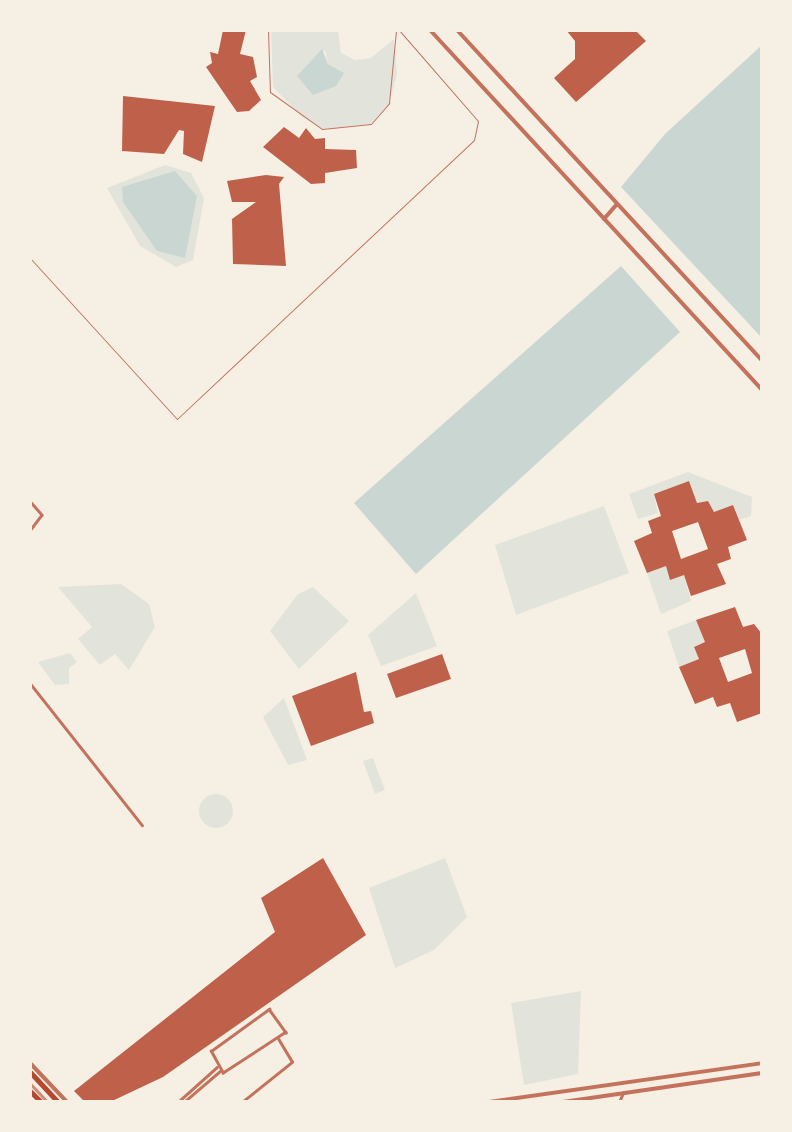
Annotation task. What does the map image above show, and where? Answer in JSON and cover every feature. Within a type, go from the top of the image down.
[{"type":"main road","points":[[30,1072],[58,1102]]},
{"type":"main road","points":[[30,1091],[36,1102]]},
{"type":"street","points":[[430,30],[762,390]]},
{"type":"street","points":[[457,30],[762,361]]},
{"type":"street","points":[[604,219],[616,206]]},
{"type":"street","points":[[30,501],[42,515],[30,531]]},
{"type":"street","points":[[30,683],[142,825]]},
{"type":"street","points":[[270,1009],[285,1030],[230,1074],[220,1068],[212,1050],[270,1009]]},
{"type":"street","points":[[242,1102],[292,1062],[278,1038]]},
{"type":"street","points":[[490,1102],[762,1062]]},
{"type":"street","points":[[30,1063],[67,1102]]},
{"type":"street","points":[[178,1102],[220,1068]]},
{"type":"street","points":[[184,1102],[220,1068]]},
{"type":"street","points":[[563,1102],[762,1073]]},
{"type":"street","points":[[619,1102],[623,1092]]},
{"type":"lane","points":[[268,30],[270,92],[322,129],[371,124],[389,104],[397,30]]},
{"type":"lane","points":[[30,258],[177,419],[474,140],[478,122],[397,30]]},
{"type":"shaded area","points":[[271,30],[338,30],[341,53],[355,60],[371,58],[394,39],[397,74],[389,103],[371,124],[323,129],[302,117],[273,87]],"holes":[[[325,50],[328,64],[344,73],[321,86],[298,76]]]},
{"type":"shaded area","points":[[762,45],[762,338],[621,187],[665,134]]},
{"type":"shaded area","points":[[322,49],[328,64],[344,73],[336,86],[313,95],[297,76]]},
{"type":"shaded area","points":[[165,165],[191,173],[204,198],[193,260],[176,267],[140,246],[107,188]]},
{"type":"shaded area","points":[[175,171],[197,196],[185,258],[157,251],[123,202],[122,187]]},
{"type":"shaded area","points":[[621,266],[680,332],[416,574],[354,503]]},
{"type":"shaded area","points":[[688,472],[752,497],[751,516],[739,520],[733,505],[714,512],[708,501],[697,503],[689,481],[654,494],[658,513],[638,519],[629,494]]},
{"type":"shaded area","points":[[604,506],[629,573],[516,615],[495,545]]},
{"type":"shaded area","points":[[666,566],[684,575],[691,601],[661,614],[647,573]]},
{"type":"shaded area","points":[[121,584],[149,604],[155,627],[129,670],[115,654],[100,665],[78,639],[92,627],[58,587]]},
{"type":"shaded area","points":[[313,587],[349,621],[299,669],[270,631],[298,594]]},
{"type":"shaded area","points":[[416,593],[437,646],[381,666],[368,635]]},
{"type":"shaded area","points":[[696,620],[705,642],[694,647],[699,659],[679,667],[667,631]]},
{"type":"shaded area","points":[[70,653],[77,662],[69,668],[69,684],[55,685],[38,662]]},
{"type":"shaded area","points":[[284,698],[307,760],[288,765],[263,717]]},
{"type":"shaded area","points":[[373,758],[385,790],[375,794],[363,761]]},
{"type":"shaded area","points":[[216,794],[228,799],[233,811],[228,823],[216,828],[204,823],[199,811],[204,799]]},
{"type":"shaded area","points":[[445,858],[467,917],[434,950],[395,968],[369,888]]},
{"type":"shaded area","points":[[581,991],[578,1074],[524,1085],[511,1003]]},
{"type":"building","points":[[223,30],[246,30],[240,54],[253,57],[257,77],[250,81],[261,100],[249,111],[237,112],[206,67],[212,63],[210,52],[218,54]]},
{"type":"building","points":[[566,30],[635,30],[646,41],[576,102],[554,78],[575,59],[575,41]]},
{"type":"building","points":[[123,96],[215,106],[202,162],[183,154],[184,131],[179,130],[164,154],[122,151]]},
{"type":"building","points":[[284,127],[299,138],[306,128],[315,139],[325,138],[325,149],[356,150],[357,168],[325,173],[325,183],[311,184],[263,147]]},
{"type":"building","points":[[266,175],[284,177],[279,184],[286,266],[233,264],[232,219],[256,202],[232,202],[227,181]]},
{"type":"building","points":[[689,481],[697,503],[708,501],[714,512],[733,505],[747,540],[728,547],[731,559],[717,564],[726,584],[691,596],[684,575],[670,580],[666,566],[647,573],[634,541],[652,533],[648,521],[661,516],[654,494]],"holes":[[[698,522],[708,549],[681,559],[672,531]]]},
{"type":"building","points":[[735,607],[743,627],[754,624],[762,634],[762,713],[737,722],[730,703],[717,707],[713,697],[695,704],[679,667],[699,659],[694,647],[705,642],[696,620]],"holes":[[[745,649],[752,673],[728,682],[719,658]]]},
{"type":"building","points":[[442,654],[451,679],[396,698],[387,674]]},
{"type":"building","points":[[356,672],[364,712],[371,711],[374,723],[311,746],[292,696]]},
{"type":"building","points":[[323,858],[366,935],[163,1077],[110,1102],[85,1102],[74,1091],[275,932],[261,898]]},
{"type":"railway","points":[[30,1083],[48,1102]]}]
